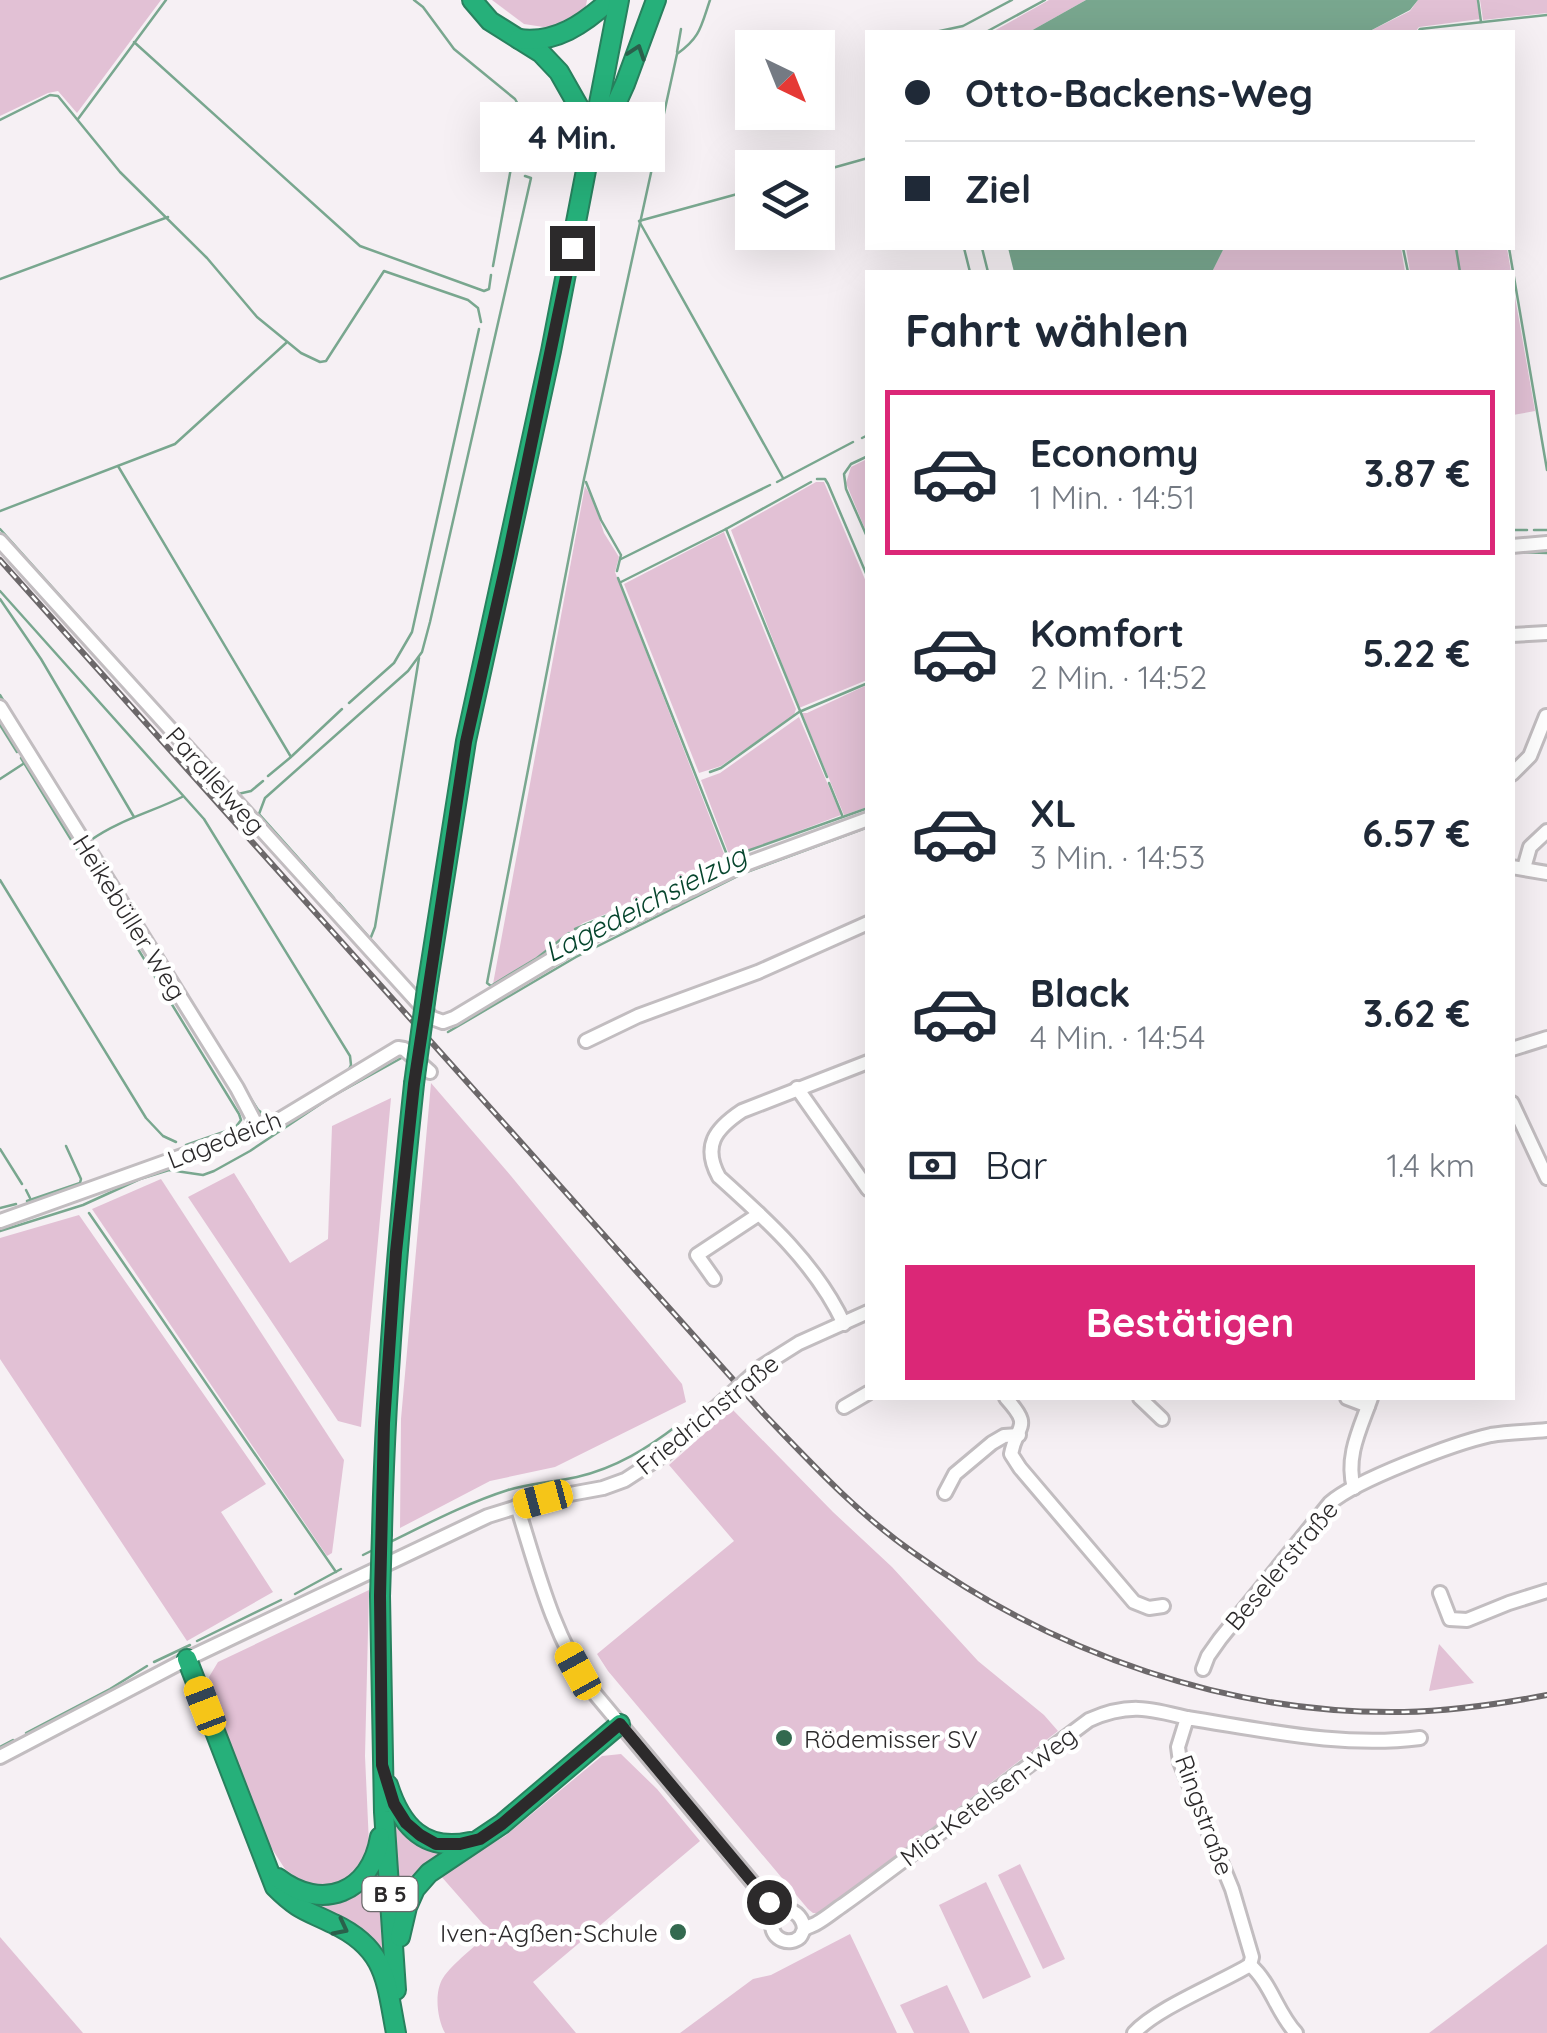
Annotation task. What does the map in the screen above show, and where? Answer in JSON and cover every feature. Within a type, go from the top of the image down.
[{"type":"highway","points":[[472,0],[490,21],[549,60],[574,96],[582,121],[582,162],[586,173]]},
{"type":"highway","points":[[518,39],[537,40],[563,34],[582,24],[610,0]]},
{"type":"highway","name":"B 5","points":[[398,2033],[382,1765],[380,1596],[390,1328],[414,1084],[466,742],[512,538],[620,0]]},
{"type":"highway","points":[[586,173],[656,0]]},
{"type":"highway","points":[[186,1659],[275,1887],[293,1905],[354,1934],[370,1947],[385,1979],[398,2033]]},
{"type":"highway","points":[[395,1976],[406,1906],[429,1873],[502,1824],[620,1724]]},
{"type":"highway","points":[[382,1765],[394,1804],[406,1823],[420,1835],[436,1844],[480,1839]]},
{"type":"highway","points":[[268,1870],[292,1889],[308,1894],[341,1892],[358,1882],[370,1867],[384,1812]]},
{"type":"street","name":"Parallelweg","points":[[0,541],[432,1018],[444,1022],[582,941],[740,866],[865,820]]},
{"type":"street","points":[[1515,546],[1547,544]]},
{"type":"street","points":[[1515,635],[1547,633]]},
{"type":"street","name":"Heikebüller Weg","points":[[0,707],[258,1128]]},
{"type":"street","points":[[1515,771],[1530,756],[1546,716]]},
{"type":"street","points":[[1547,831],[1530,847],[1518,868],[1547,873]]},
{"type":"street","points":[[586,1041],[638,1016],[758,972],[865,924]]},
{"type":"street","points":[[1515,1048],[1547,1038]]},
{"type":"street","name":"Lagedeich","points":[[0,1221],[286,1116],[398,1048],[430,1072]]},
{"type":"street","points":[[844,1324],[809,1266],[720,1177],[711,1152],[714,1136],[742,1112],[865,1063]]},
{"type":"street","points":[[798,1088],[865,1185]]},
{"type":"street","points":[[1515,1110],[1547,1178]]},
{"type":"street","points":[[714,1279],[698,1255],[760,1214]]},
{"type":"street","name":"Friedrichstraße","points":[[0,1757],[186,1659],[471,1524],[517,1506],[625,1480],[665,1454],[760,1367],[800,1343],[865,1314]]},
{"type":"street","points":[[844,1407],[865,1396]]},
{"type":"street","points":[[1008,1400],[1021,1418],[1022,1430],[1012,1454],[1020,1468],[1134,1602],[1149,1608],[1163,1606]]},
{"type":"street","points":[[1142,1400],[1162,1419]]},
{"type":"street","points":[[1354,1488],[1350,1459],[1369,1402]]},
{"type":"street","name":"Beselerstraße","points":[[1203,1669],[1220,1640],[1340,1494],[1467,1442],[1547,1430]]},
{"type":"street","points":[[945,1493],[955,1474],[992,1443],[1004,1436],[1019,1436]]},
{"type":"street","points":[[517,1506],[553,1620],[590,1688],[778,1913]]},
{"type":"street","points":[[1440,1592],[1450,1619],[1458,1621],[1547,1591]]},
{"type":"street","name":"Mia-Ketelsen-Weg","points":[[804,1930],[1090,1720],[1127,1708],[1151,1708],[1187,1718]]},
{"type":"street","name":"Ringstraße","points":[[1250,1965],[1252,1956],[1232,1889],[1180,1762],[1178,1747],[1187,1718],[1336,1741],[1385,1743],[1420,1738]]},
{"type":"street","points":[[786,1910],[798,1913],[804,1930],[790,1942],[780,1940],[772,1921],[786,1910]]},
{"type":"street","points":[[1134,2033],[1140,2026],[1250,1965],[1260,1974],[1296,2033]]},
{"type":"shaded area","points":[[0,0],[161,0],[77,113],[58,91],[0,116]]},
{"type":"shaded area","points":[[492,0],[587,0],[585,11],[556,29],[524,24]]},
{"type":"shaded area","points":[[1049,0],[1086,0],[1033,30],[996,30]]},
{"type":"shaded area","points":[[1086,0],[1418,0],[1410,10],[1372,30],[1033,30]]},
{"type":"shaded area","points":[[1418,0],[1477,0],[1480,19],[1417,30],[1372,30],[1410,11]]},
{"type":"shaded area","points":[[1480,0],[1547,0],[1547,13],[1483,20]]},
{"type":"shaded area","points":[[1008,250],[1223,250],[1213,270],[1014,270]]},
{"type":"shaded area","points":[[1223,250],[1401,250],[1405,270],[1213,270]]},
{"type":"shaded area","points":[[1406,250],[1507,250],[1511,270],[1410,270]]},
{"type":"shaded area","points":[[1515,297],[1535,411],[1515,415]]},
{"type":"shaded area","points":[[865,460],[865,529],[846,483],[851,467]]},
{"type":"shaded area","points":[[816,482],[824,482],[865,579],[865,681],[799,708],[731,530]]},
{"type":"shaded area","points":[[585,486],[604,533],[619,557],[615,572],[726,859],[656,894],[583,923],[493,984]]},
{"type":"shaded area","points":[[724,532],[796,709],[794,715],[721,766],[699,773],[624,584]]},
{"type":"shaded area","points":[[865,686],[865,808],[844,815],[802,713]]},
{"type":"shaded area","points":[[799,717],[841,815],[730,857],[701,780],[720,773]]},
{"type":"shaded area","points":[[431,1083],[682,1384],[686,1402],[555,1467],[490,1481],[400,1528],[401,1419]]},
{"type":"shaded area","points":[[391,1098],[361,1427],[338,1421],[188,1197],[234,1173],[290,1263],[328,1239],[332,1126]]},
{"type":"shaded area","points":[[161,1179],[344,1460],[332,1553],[327,1556],[92,1209]]},
{"type":"shaded area","points":[[79,1215],[266,1484],[221,1512],[273,1592],[187,1641],[0,1359],[0,1238]]},
{"type":"shaded area","points":[[732,1409],[892,1567],[978,1661],[1058,1731],[818,1913],[808,1909],[597,1654],[734,1541],[669,1465]]},
{"type":"shaded area","points":[[369,1590],[365,1756],[369,1844],[353,1875],[338,1886],[310,1888],[285,1869],[267,1841],[209,1677],[218,1662]]},
{"type":"shaded area","points":[[1439,1644],[1474,1683],[1429,1691]]},
{"type":"shaded area","points":[[621,1754],[657,1789],[700,1841],[533,1982],[576,2033],[445,2033],[438,2005],[440,1984],[452,1967],[490,1932],[440,1875],[505,1836],[602,1756]]},
{"type":"shaded area","points":[[391,1811],[453,1852],[397,1913]]},
{"type":"shaded area","points":[[380,1855],[387,1963],[290,1892],[322,1901]]},
{"type":"shaded area","points":[[1020,1864],[1065,1959],[1043,1969],[998,1875]]},
{"type":"shaded area","points":[[986,1882],[1031,1977],[983,1999],[939,1905]]},
{"type":"shaded area","points":[[850,1934],[897,2033],[680,2033],[753,1979],[771,1975]]},
{"type":"shaded area","points":[[0,1937],[83,2033],[0,2033]]},
{"type":"shaded area","points":[[1547,1944],[1547,2033],[1429,2033]]},
{"type":"shaded area","points":[[947,1985],[970,2033],[914,2033],[900,2005]]},
{"type":"waterway","points":[[78,119],[166,0]]},
{"type":"waterway","points":[[414,0],[454,49],[519,106],[520,119],[493,266]]},
{"type":"waterway","points":[[569,933],[537,958],[491,986],[487,983],[584,479],[677,54],[696,36],[710,0]]},
{"type":"waterway","points":[[944,30],[963,26],[1012,0]]},
{"type":"waterway","points":[[990,30],[1045,0]]},
{"type":"waterway","points":[[1478,0],[1481,22]]},
{"type":"waterway","points":[[1419,30],[1547,15]]},
{"type":"waterway","points":[[677,52],[681,29]]},
{"type":"waterway","points":[[134,42],[360,246],[484,291],[489,289],[491,275]]},
{"type":"waterway","points":[[0,120],[50,95],[58,96],[120,172],[207,258],[257,317],[301,353],[320,362],[326,361],[384,271],[468,300],[478,308],[481,322]]},
{"type":"waterway","points":[[835,167],[865,159]]},
{"type":"waterway","points":[[334,898],[259,814],[265,798],[408,671],[422,652],[531,178],[525,176]]},
{"type":"waterway","points":[[735,195],[639,221],[783,478]]},
{"type":"waterway","points":[[0,279],[168,217]]},
{"type":"waterway","points":[[964,250],[970,270]]},
{"type":"waterway","points":[[982,250],[988,270]]},
{"type":"waterway","points":[[1403,250],[1408,270]]},
{"type":"waterway","points":[[1456,250],[1460,270]]},
{"type":"waterway","points":[[1509,250],[1513,270]]},
{"type":"waterway","points":[[1515,283],[1547,470]]},
{"type":"waterway","points":[[349,703],[394,663],[412,632],[479,329]]},
{"type":"waterway","points":[[0,511],[175,444],[286,343]]},
{"type":"waterway","points":[[777,482],[853,442]]},
{"type":"waterway","points":[[865,457],[851,464],[844,474],[846,489],[865,532]]},
{"type":"waterway","points":[[118,466],[291,757],[268,776]]},
{"type":"waterway","points":[[817,479],[825,479],[828,484],[865,571]]},
{"type":"waterway","points":[[586,482],[621,555],[617,571]]},
{"type":"waterway","points":[[621,582],[811,482]]},
{"type":"waterway","points":[[621,559],[770,485]]},
{"type":"waterway","points":[[0,529],[238,794],[251,791],[263,781]]},
{"type":"waterway","points":[[726,529],[827,777]]},
{"type":"waterway","points":[[1515,530],[1527,530]]},
{"type":"waterway","points":[[1534,530],[1547,530]]},
{"type":"waterway","name":"Lagedeichsielzug","points":[[1515,552],[1547,553]]},
{"type":"waterway","points":[[618,578],[729,860]]},
{"type":"waterway","points":[[0,591],[204,819],[350,1056],[349,1069]]},
{"type":"waterway","points":[[0,599],[41,659],[134,817]]},
{"type":"waterway","points":[[371,937],[419,658]]},
{"type":"waterway","points":[[710,772],[799,712],[865,684]]},
{"type":"waterway","points":[[0,695],[19,726]]},
{"type":"waterway","points":[[292,756],[342,709]]},
{"type":"waterway","points":[[0,725],[17,752]]},
{"type":"waterway","points":[[21,758],[239,1114],[241,1120],[235,1128],[186,1145]]},
{"type":"waterway","points":[[0,779],[23,764]]},
{"type":"waterway","points":[[829,783],[842,815]]},
{"type":"waterway","points":[[57,787],[258,1110],[262,1114],[277,1114]]},
{"type":"waterway","points":[[91,840],[182,797]]},
{"type":"waterway","points":[[747,851],[865,809]]},
{"type":"waterway","name":"Lagedeichsielzug","points":[[448,1032],[576,957],[744,873],[865,828]]},
{"type":"waterway","points":[[575,929],[738,854]]},
{"type":"waterway","points":[[0,880],[146,1118],[163,1136],[176,1142]]},
{"type":"waterway","points":[[339,903],[391,962]]},
{"type":"waterway","name":"Lagedeichsielzug","points":[[0,1231],[83,1205],[169,1170],[203,1175],[214,1171],[331,1097],[405,1056]]},
{"type":"waterway","points":[[310,1094],[342,1074]]},
{"type":"waterway","points":[[27,1201],[80,1183],[66,1146]]},
{"type":"waterway","points":[[0,1149],[22,1184]]},
{"type":"waterway","points":[[26,1190],[30,1198]]},
{"type":"waterway","points":[[0,1208],[16,1204]]},
{"type":"waterway","points":[[89,1213],[336,1572]]},
{"type":"waterway","points":[[388,1543],[493,1495],[577,1477],[618,1463],[679,1424]]},
{"type":"waterway","points":[[363,1555],[371,1551]]},
{"type":"waterway","points":[[295,1594],[341,1569]]},
{"type":"waterway","points":[[197,1641],[281,1600]]},
{"type":"waterway","points":[[154,1662],[190,1645]]},
{"type":"waterway","points":[[26,1733],[147,1666]]},
{"type":"waterway","points":[[0,1747],[13,1740]]},
{"type":"railway","points":[[0,560],[764,1414],[854,1505],[893,1538],[969,1589],[1026,1621],[1147,1672],[1209,1690],[1274,1703],[1404,1712],[1547,1695]]},
{"type":"place","name":"Rödemisser SV","points":[[784,1738]]},
{"type":"place","name":"Iven-Agßen-Schule","points":[[678,1932]]},
{"type":"route","points":[[572,248],[466,742],[426,988],[396,1252],[384,1423],[382,1765],[394,1804],[406,1823],[436,1844],[460,1844],[480,1839],[502,1824],[620,1724],[769,1902]]}]
